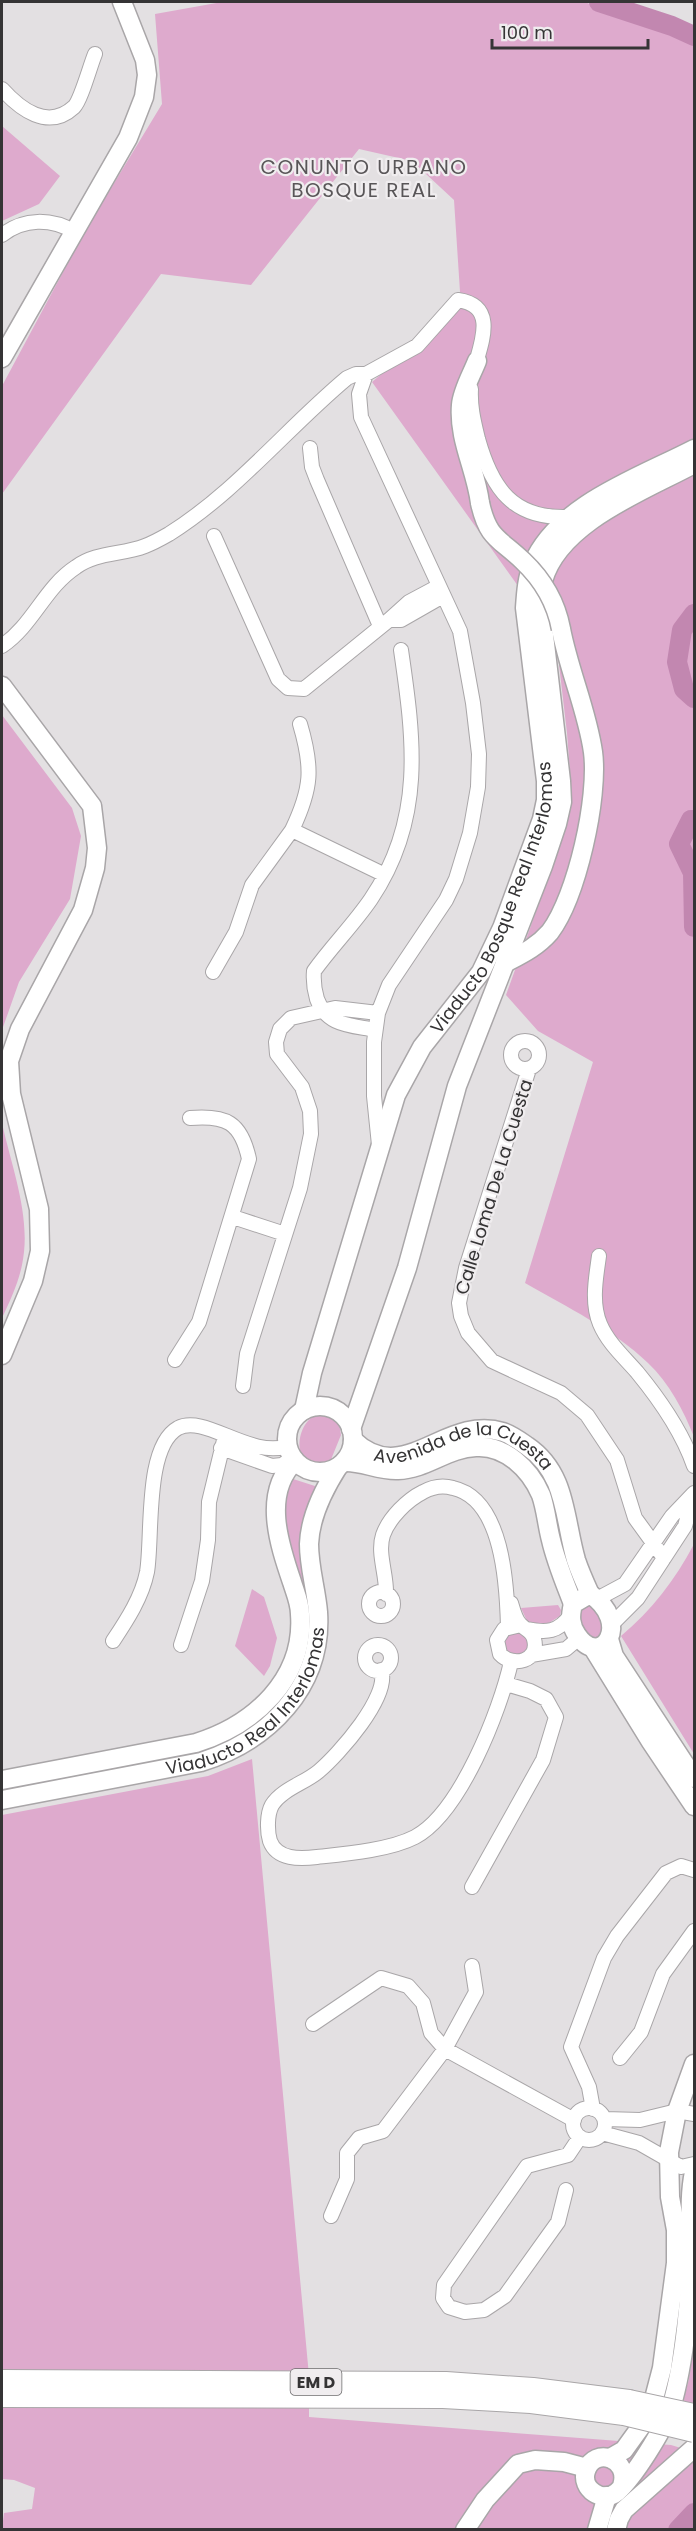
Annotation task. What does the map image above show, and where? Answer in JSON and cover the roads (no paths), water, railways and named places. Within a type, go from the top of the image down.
[{"type":"highway","name":"EM D","points":[[2,2380],[446,2382],[533,2388],[627,2408],[694,2432]]},
{"type":"highway","name":"EM D","points":[[2,2397],[444,2398],[694,2414]]},
{"type":"main road","points":[[2,358],[128,138],[144,97],[147,75],[145,60],[123,2]]},
{"type":"main road","points":[[477,361],[461,404],[462,429],[478,484],[484,518],[491,534],[523,561],[551,596],[557,610],[572,674],[583,701],[593,753],[594,775],[590,821],[582,856],[562,911],[550,932],[532,949],[505,963]]},
{"type":"main road","name":"Viaducto Bosque Real Interlomas","points":[[352,1434],[407,1268],[458,1086],[543,866],[562,802],[541,609],[543,580],[556,554],[596,508],[694,449]]},
{"type":"main road","name":"Viaducto Bosque Real Interlomas","points":[[304,1410],[312,1373],[396,1095],[422,1047],[481,972],[502,928],[542,819],[546,800],[546,781],[525,608],[527,582],[533,563],[544,544],[568,517],[596,508],[694,464]]},
{"type":"main road","points":[[2,686],[92,806],[97,848],[95,868],[83,909],[20,1029],[9,1061],[11,1094],[39,1209],[40,1251],[33,1281],[2,1355]]},
{"type":"main road","points":[[318,1406],[332,1408],[344,1416],[352,1434],[349,1454],[341,1465],[319,1472],[306,1469],[292,1455],[289,1427],[304,1410],[318,1406]]},
{"type":"main road","name":"Avenida de la Cuesta","points":[[352,1434],[367,1450],[377,1455],[395,1456],[421,1451],[452,1434],[470,1430],[487,1429],[504,1433],[521,1442],[535,1452],[556,1478],[562,1492],[576,1561],[594,1597]]},
{"type":"main road","name":"Avenida de la Cuesta","points":[[341,1465],[358,1462],[396,1470],[429,1464],[447,1454],[476,1446],[491,1447],[508,1455],[528,1473],[542,1497],[550,1538],[572,1610]]},
{"type":"main road","name":"Viaducto Real Interlomas","points":[[2,1780],[196,1743],[212,1738],[243,1722],[271,1698],[289,1673],[299,1641],[300,1611],[278,1537],[276,1520],[280,1479],[292,1455]]},
{"type":"main road","name":"Viaducto Real Interlomas","points":[[2,1800],[218,1757],[253,1738],[284,1712],[304,1683],[314,1656],[318,1613],[311,1576],[309,1543],[315,1514],[341,1465]]},
{"type":"main road","points":[[694,1778],[614,1656],[609,1614],[594,1597],[572,1610],[573,1628],[586,1643],[694,1806]]},
{"type":"main road","points":[[586,1643],[604,1646],[611,1631]]},
{"type":"main road","points":[[694,2064],[686,2113],[669,2152],[670,2197],[676,2230],[676,2263],[662,2368],[650,2414],[624,2450],[610,2458],[597,2459],[587,2468],[585,2477],[590,2490],[598,2495],[615,2491],[645,2456],[670,2410],[679,2370],[687,2308],[694,2172]]},
{"type":"main road","points":[[616,2529],[624,2510],[694,2448]]},
{"type":"main road","points":[[597,2529],[623,2471],[620,2465],[610,2458]]},
{"type":"main road","points":[[465,2529],[485,2500],[518,2464],[536,2460],[564,2462],[587,2468]]},
{"type":"street","points":[[2,88],[14,102],[34,116],[53,118],[75,106],[95,54]]},
{"type":"street","points":[[2,235],[25,223],[49,220],[75,232]]},
{"type":"street","points":[[2,646],[29,623],[60,580],[74,568],[87,559],[144,547],[168,534],[222,493],[342,382],[356,374],[366,374],[417,346],[458,300],[473,304],[480,309],[484,317],[484,330],[471,383],[470,405],[484,458],[497,487],[514,504],[532,514],[549,518],[568,517]]},
{"type":"street","points":[[366,374],[359,394],[361,417],[460,631],[473,703],[479,754],[478,787],[470,833],[456,879],[446,900],[389,984],[378,1013],[375,1030],[374,1096],[379,1147]]},
{"type":"street","points":[[310,448],[317,480],[384,623]]},
{"type":"street","points":[[214,536],[278,679],[288,688],[304,689],[409,602],[441,591]]},
{"type":"street","points":[[375,1030],[333,1020],[321,1011],[314,989],[314,971],[359,915],[385,875],[407,812],[413,759],[412,724],[401,650]]},
{"type":"street","points":[[213,972],[236,932],[252,885],[292,830],[303,808],[309,785],[309,756],[300,724]]},
{"type":"street","points":[[292,830],[385,875]]},
{"type":"street","points":[[243,1386],[248,1354],[306,1164],[311,1134],[310,1111],[302,1087],[276,1054],[276,1042],[280,1029],[291,1018],[321,1011],[342,1008],[378,1013]]},
{"type":"street","name":"Calle Loma De La Cuesta","points":[[529,1069],[466,1268],[459,1303],[460,1316],[468,1334],[492,1361],[561,1393],[587,1415],[617,1460],[635,1518],[664,1558]]},
{"type":"street","points":[[176,1360],[199,1322],[249,1159],[245,1143],[231,1122],[213,1116],[190,1118]]},
{"type":"street","points":[[233,1216],[285,1234]]},
{"type":"street","points":[[598,1256],[594,1294],[600,1323],[614,1347],[637,1373],[679,1430],[694,1466]]},
{"type":"street","points":[[113,1641],[131,1613],[147,1573],[152,1498],[163,1444],[179,1428],[190,1426],[223,1442],[292,1455]]},
{"type":"street","points":[[181,1645],[202,1581],[207,1550],[209,1502],[223,1442]]},
{"type":"street","points":[[386,1594],[387,1580],[381,1549],[383,1536],[390,1522],[418,1494],[429,1489],[441,1486],[470,1493],[486,1510],[499,1548],[507,1593],[518,1627],[531,1633],[535,1644],[531,1655]]},
{"type":"street","points":[[594,1597],[625,1584],[672,1516],[694,1493]]},
{"type":"street","points":[[611,1631],[638,1598],[685,1526],[694,1493]]},
{"type":"street","points":[[572,1610],[562,1626],[552,1631],[518,1627],[500,1634],[497,1647],[500,1654],[511,1662],[522,1662],[531,1655],[586,1643]]},
{"type":"street","points":[[381,1670],[383,1676],[379,1693],[353,1734],[320,1771],[301,1785],[281,1795],[271,1806],[268,1825],[270,1842],[278,1853],[295,1858],[315,1857],[394,1845],[415,1837],[437,1820],[459,1792],[472,1765],[506,1684],[511,1662]]},
{"type":"street","points":[[472,1887],[543,1760],[554,1732],[556,1717],[546,1699],[506,1684]]},
{"type":"street","points":[[593,2109],[589,2087],[571,2047],[604,1958],[617,1936],[666,1873],[681,1866],[694,1870]]},
{"type":"street","points":[[620,2058],[641,2032],[663,1974],[694,1930]]},
{"type":"street","points":[[331,2216],[347,2179],[347,2153],[359,2138],[383,2131],[445,2049],[476,1992],[472,1966]]},
{"type":"street","points":[[313,2024],[381,1978],[408,1986],[423,2003],[431,2033],[445,2049],[574,2120]]},
{"type":"street","points":[[585,2109],[593,2109],[600,2112],[603,2126],[596,2139],[588,2140],[580,2137],[574,2130],[574,2120],[578,2113],[585,2109]]},
{"type":"street","points":[[603,2126],[686,2113]]},
{"type":"street","points":[[603,2126],[681,2167],[694,2164]]},
{"type":"street","points":[[566,2190],[558,2222],[505,2296],[484,2310],[465,2312],[449,2307],[443,2298],[444,2285],[527,2166],[568,2155],[580,2137]]},
{"type":"waterway","points":[[599,2],[672,26],[694,36]]},
{"type":"waterway","points":[[694,614],[682,630],[677,662],[684,689],[694,698]]},
{"type":"waterway","points":[[694,820],[691,820],[679,844],[693,873],[694,927]]},
{"type":"waterway","points":[[678,2530],[694,2513]]},
{"type":"district","name":"CONUNTO URBANO BOSQUE REAL","points":[[364,178]]}]
